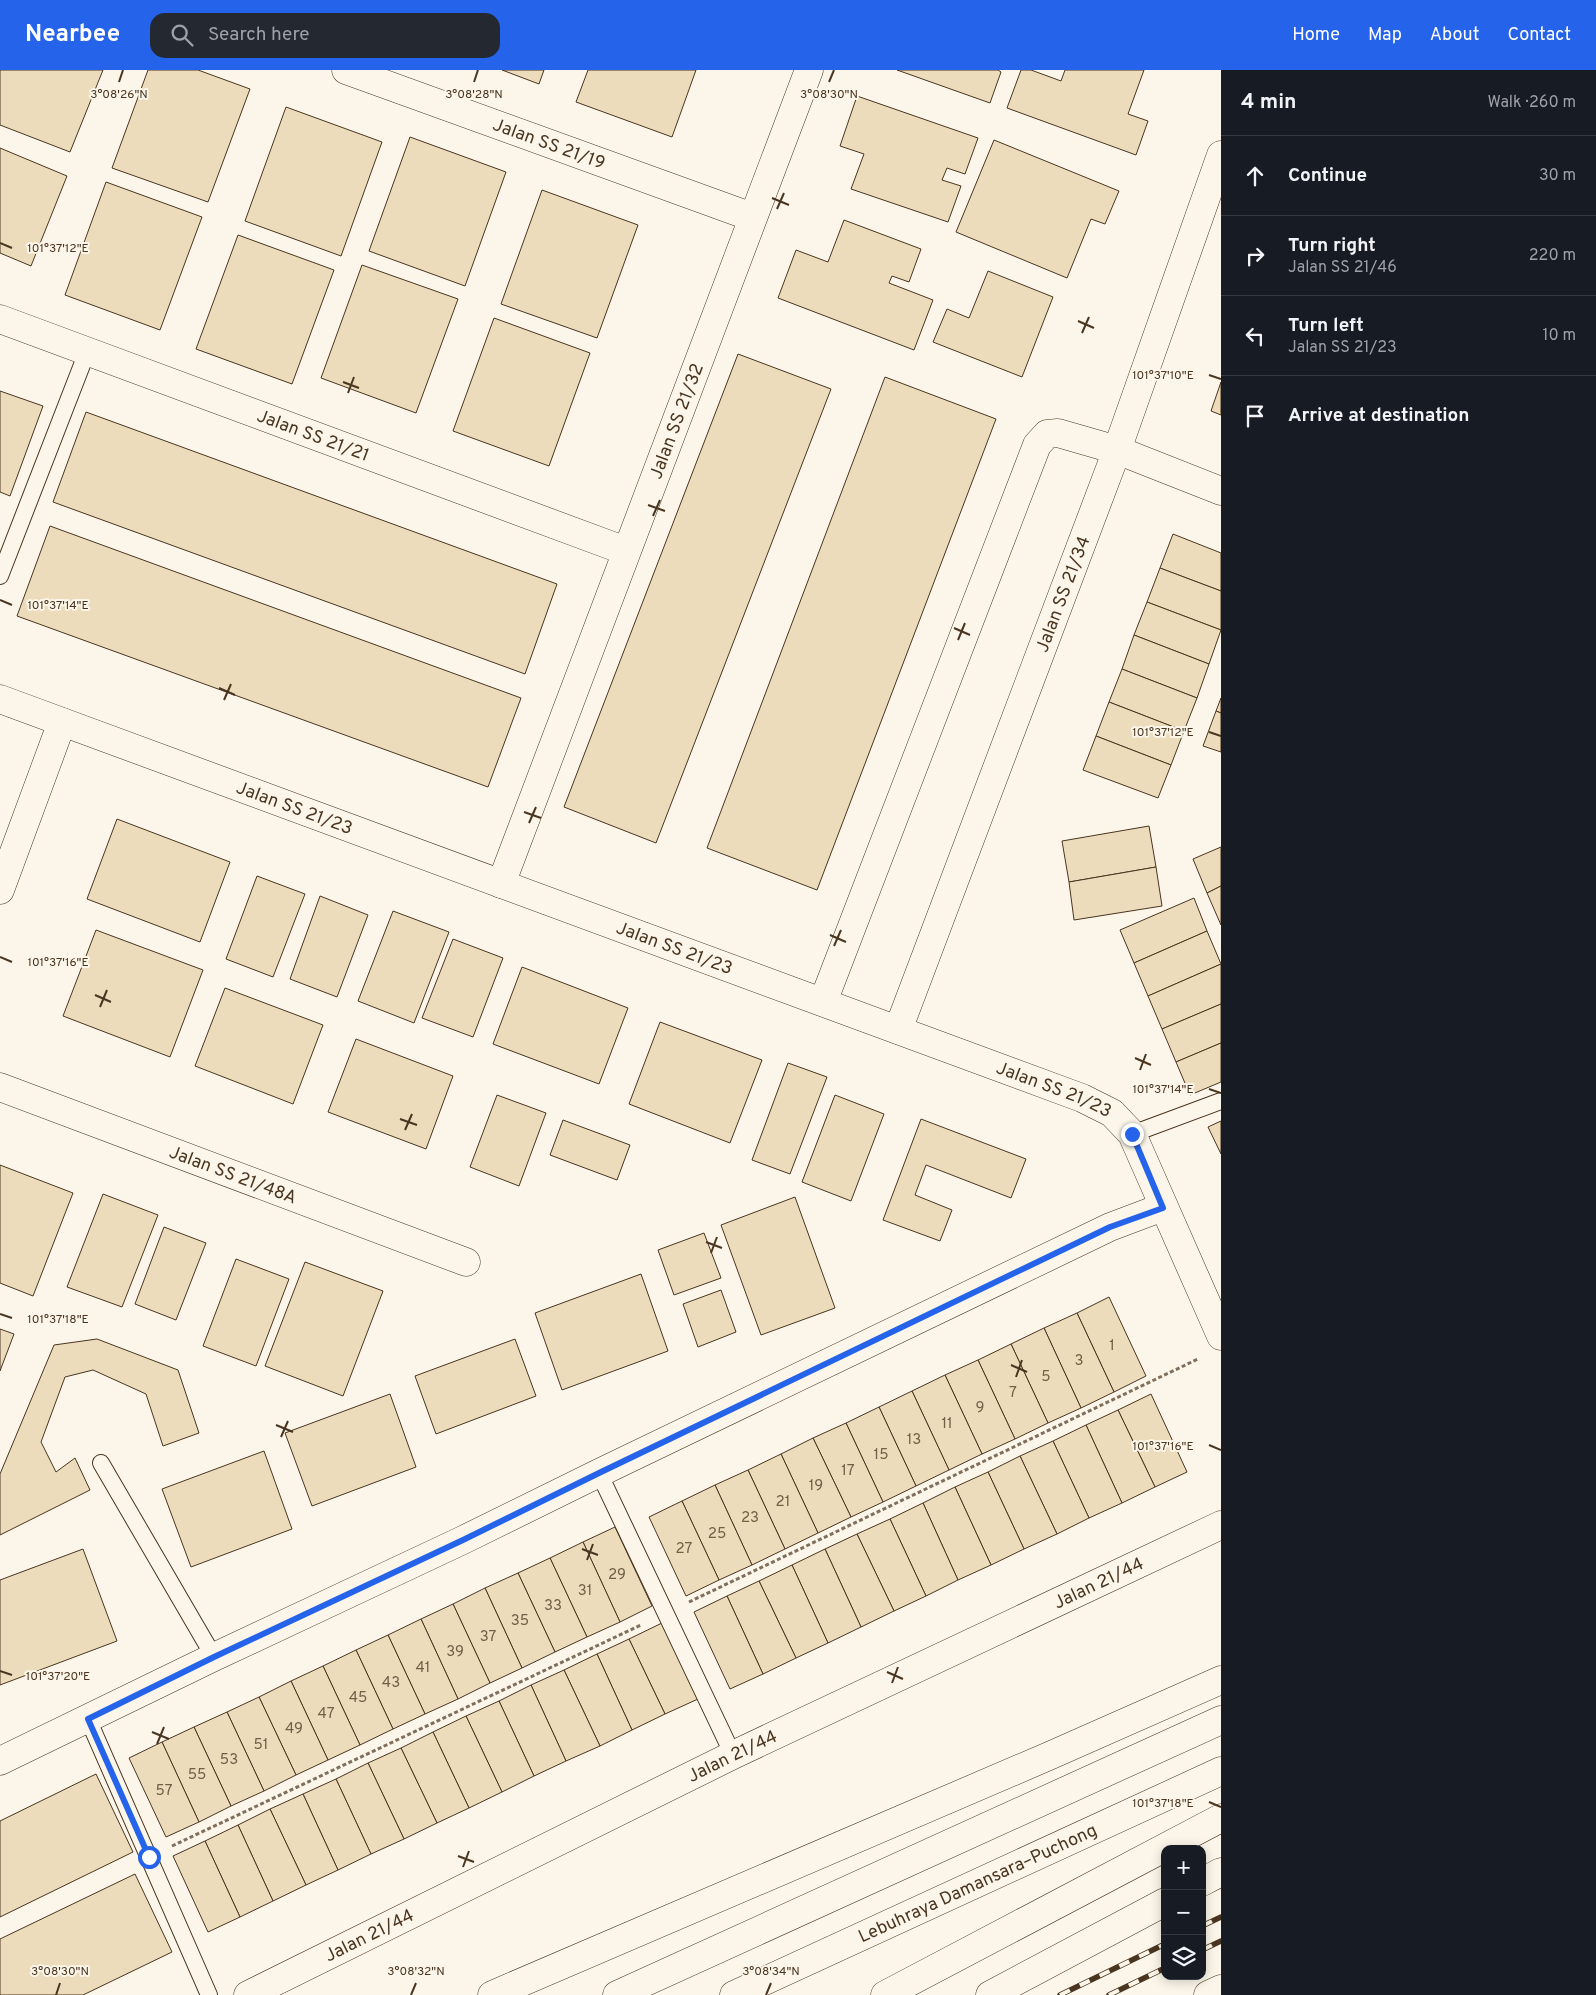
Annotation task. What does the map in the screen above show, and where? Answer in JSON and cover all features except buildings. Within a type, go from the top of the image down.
[{"type":"main road","name":"Jalan SS 21/19","points":[[346,70],[752,217]]},
{"type":"main road","name":"Jalan SS 21/32","points":[[501,884],[809,70]]},
{"type":"main road","name":"Jalan SS 21/34","points":[[898,1030],[1117,450],[1221,155]]},
{"type":"main road","name":"Jalan SS 21/21","points":[[0,320],[626,551]]},
{"type":"main road","points":[[823,1002],[1037,445],[1046,434],[1058,433],[1117,450],[1221,491]]},
{"type":"main road","name":"Jalan SS 21/23","points":[[0,699],[1082,1098],[1112,1113],[1132,1134],[1221,1336]]},
{"type":"main road","points":[[0,890],[62,722]]},
{"type":"main road","name":"Jalan SS 21/48A","points":[[0,1087],[466,1262]]},
{"type":"main road","points":[[0,1761],[214,1657],[463,1540],[1110,1227],[1163,1208]]},
{"type":"main road","name":"Jalan 21/44","points":[[248,1995],[733,1755],[1221,1525]]},
{"type":"main road","points":[[492,1995],[1221,1680]]},
{"type":"main road","points":[[617,1995],[1221,1720]]},
{"type":"main road","name":"Lebuhraya Damansara–Puchong","points":[[734,1995],[1221,1771]]},
{"type":"main road","points":[[885,1995],[1221,1818]]},
{"type":"main road","points":[[1206,1880],[1221,1872]]},
{"type":"main road","points":[[990,1995],[1161,1904]]},
{"type":"main road","points":[[1208,1995],[1221,1989]]},
{"type":"lane","points":[[0,576],[87,352]]},
{"type":"lane","points":[[1132,1134],[1221,1101]]},
{"type":"lane","points":[[101,1463],[214,1657]]},
{"type":"lane","points":[[599,1473],[733,1755]]},
{"type":"lane","points":[[88,1719],[209,1995]]},
{"type":"railway","points":[[1206,1924],[1221,1917]]},
{"type":"railway","points":[[1206,1948],[1221,1941]]},
{"type":"railway","points":[[1060,1995],[1161,1946]]},
{"type":"railway","points":[[1109,1995],[1161,1970]]},
{"type":"route","points":[[149,1857],[88,1719],[1110,1227],[1163,1208],[1132,1134]]}]
